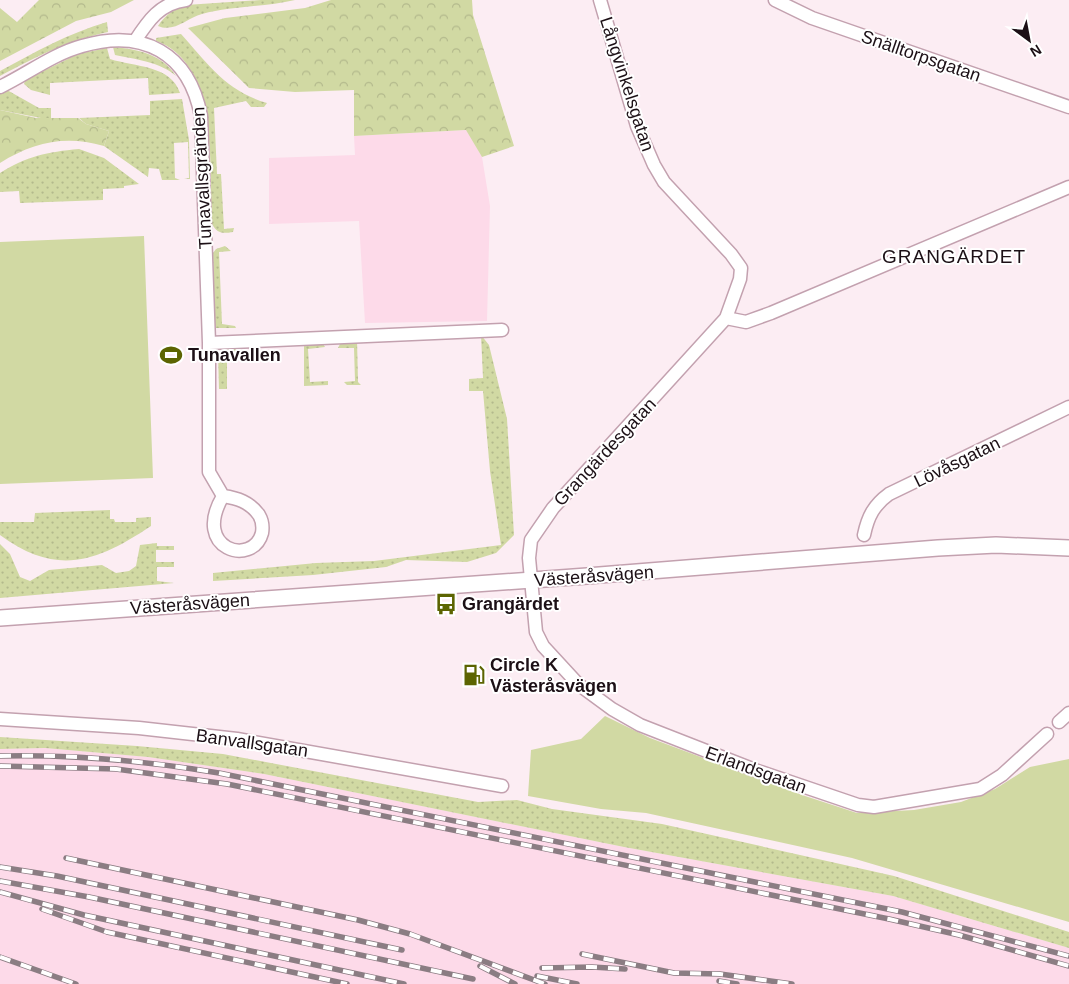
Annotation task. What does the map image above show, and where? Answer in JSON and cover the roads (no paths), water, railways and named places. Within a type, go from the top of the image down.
[{"type":"street","points":[[134,41],[150,19],[165,6],[186,0]]},
{"type":"street","name":"Långvinkelsgatan","points":[[600,0],[637,126],[654,165],[664,182],[731,254],[741,268],[726,318],[711,338]]},
{"type":"street","name":"Snälltorpsgatan","points":[[783,2],[812,18],[1069,107]]},
{"type":"street","name":"Tunavallsgränden","points":[[0,87],[64,52],[82,46],[134,41],[168,54],[181,67],[191,83],[198,100],[201,116],[209,342],[209,472],[223,496]]},
{"type":"street","points":[[726,318],[746,322],[771,313],[1069,186]]},
{"type":"street","points":[[209,342],[502,330]]},
{"type":"street","name":"Grangärdesgatan","points":[[531,580],[529,558],[531,540],[553,508],[711,338]]},
{"type":"street","name":"Lövåsgatan","points":[[864,535],[867,520],[876,504],[889,494],[1069,407]]},
{"type":"street","points":[[223,496],[237,498],[254,508],[261,518],[261,537],[248,549],[240,551],[230,549],[219,543],[214,535],[213,522],[216,508],[223,496]]},
{"type":"street","name":"Västeråsvägen","points":[[0,618],[976,546],[1069,548]]},
{"type":"street","name":"Erlandsgatan","points":[[531,580],[536,632],[542,646],[578,684],[612,709],[640,725],[831,798],[874,807],[980,789],[1002,775],[1047,734]]},
{"type":"street","points":[[1060,722],[1069,713]]},
{"type":"street","name":"Banvallsgatan","points":[[0,719],[139,728],[237,740],[502,786]]},
{"type":"railway","points":[[0,756],[110,759],[219,773],[902,912],[1069,956]]},
{"type":"railway","points":[[0,766],[116,769],[227,784],[889,919],[959,935],[1069,966]]},
{"type":"railway","points":[[66,858],[358,920],[410,934],[545,984]]},
{"type":"railway","points":[[0,867],[57,876],[402,950]]},
{"type":"railway","points":[[0,881],[89,897],[473,979]]},
{"type":"railway","points":[[0,892],[84,915],[404,984]]},
{"type":"railway","points":[[42,909],[107,932],[347,984]]},
{"type":"railway","points":[[582,954],[674,973],[720,974],[792,984]]},
{"type":"railway","points":[[0,957],[76,984]]},
{"type":"railway","points":[[480,966],[515,984]]},
{"type":"railway","points":[[542,968],[592,967],[625,969]]},
{"type":"railway","points":[[537,976],[577,984]]},
{"type":"railway","points":[[719,981],[737,984]]},
{"type":"place","name":"Tunavallen","points":[[171,355]]},
{"type":"place","name":"Grangärdet","points":[[446,604]]},
{"type":"place","name":"Circle K Västeråsvägen","points":[[474,675]]},
{"type":"district","name":"GRANGÄRDET","points":[[954,256]]}]
